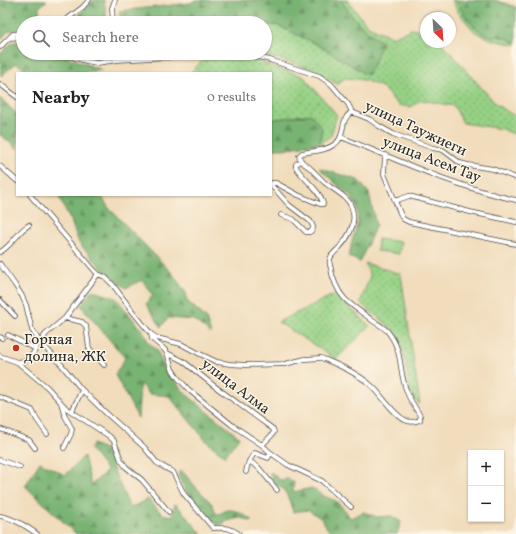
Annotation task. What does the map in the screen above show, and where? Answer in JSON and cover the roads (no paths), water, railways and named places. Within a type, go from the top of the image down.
[{"type":"street","points":[[71,16],[89,0]]},
{"type":"street","points":[[113,16],[112,8],[115,0]]},
{"type":"street","points":[[0,47],[13,34],[16,34]]},
{"type":"street","points":[[9,38],[16,38]]},
{"type":"street","points":[[83,60],[96,63],[117,60]]},
{"type":"street","points":[[31,196],[98,274],[105,277],[113,285],[151,334],[157,338],[181,344],[211,359],[225,364],[285,364],[324,358],[359,376],[372,386],[404,420],[416,422],[420,420],[420,416],[407,392],[399,352],[394,341],[387,331],[345,299],[338,290],[329,264],[332,254],[339,248],[352,230],[352,210],[349,202],[301,161],[299,156],[302,153],[324,149],[336,144],[341,137],[345,118],[352,112],[348,104],[331,84],[319,76],[268,60]]},
{"type":"street","points":[[0,84],[16,96]]},
{"type":"street","name":"улица Таужиеги","points":[[352,112],[369,119],[393,134],[443,150],[460,163],[493,169],[516,178]]},
{"type":"street","name":"улица Асем Тау","points":[[341,137],[462,186],[516,200]]},
{"type":"street","points":[[385,154],[384,174],[403,218],[409,222],[516,244]]},
{"type":"street","points":[[281,215],[293,219],[306,232],[312,231],[314,228],[310,221],[289,205],[272,186],[273,182],[276,182],[298,195],[320,204],[324,204],[322,198],[313,186],[296,167],[296,164],[301,161]]},
{"type":"street","points":[[0,166],[16,180]]},
{"type":"street","points":[[395,201],[409,196],[516,222]]},
{"type":"street","points":[[0,252],[4,250],[19,233],[29,225]]},
{"type":"street","points":[[0,264],[16,285],[22,296],[26,305],[32,330],[40,342],[60,363],[82,390],[144,447],[158,463],[173,472],[184,494],[213,528],[230,528],[239,534]]},
{"type":"street","points":[[17,362],[25,361],[32,355],[46,334],[65,318],[98,274]]},
{"type":"street","points":[[0,300],[14,316]]},
{"type":"street","points":[[65,318],[82,322],[86,326],[89,348],[104,364]]},
{"type":"street","points":[[151,334],[152,339],[167,353],[172,369],[178,378],[190,390],[227,421],[271,453],[294,468],[322,480],[351,507]]},
{"type":"street","points":[[8,335],[36,349]]},
{"type":"street","name":"улица Алма","points":[[167,353],[183,361],[213,386],[273,429],[274,432],[272,435],[262,445]]},
{"type":"street","points":[[0,356],[17,362],[47,387],[66,408],[109,436],[114,441],[126,467],[142,480],[168,512]]},
{"type":"street","points":[[72,411],[82,390]]},
{"type":"street","points":[[0,397],[32,410],[47,434]]},
{"type":"street","points":[[60,401],[65,416],[72,429],[64,448]]},
{"type":"street","points":[[0,429],[29,440],[35,448]]},
{"type":"street","points":[[246,472],[247,463],[255,453],[268,458],[271,453]]},
{"type":"street","points":[[0,460],[20,467]]},
{"type":"street","points":[[248,461],[258,467],[277,490]]},
{"type":"street","points":[[0,516],[7,517],[26,526],[37,534]]},
{"type":"place","name":"Горная долина, ЖК","points":[[16,348]]}]
